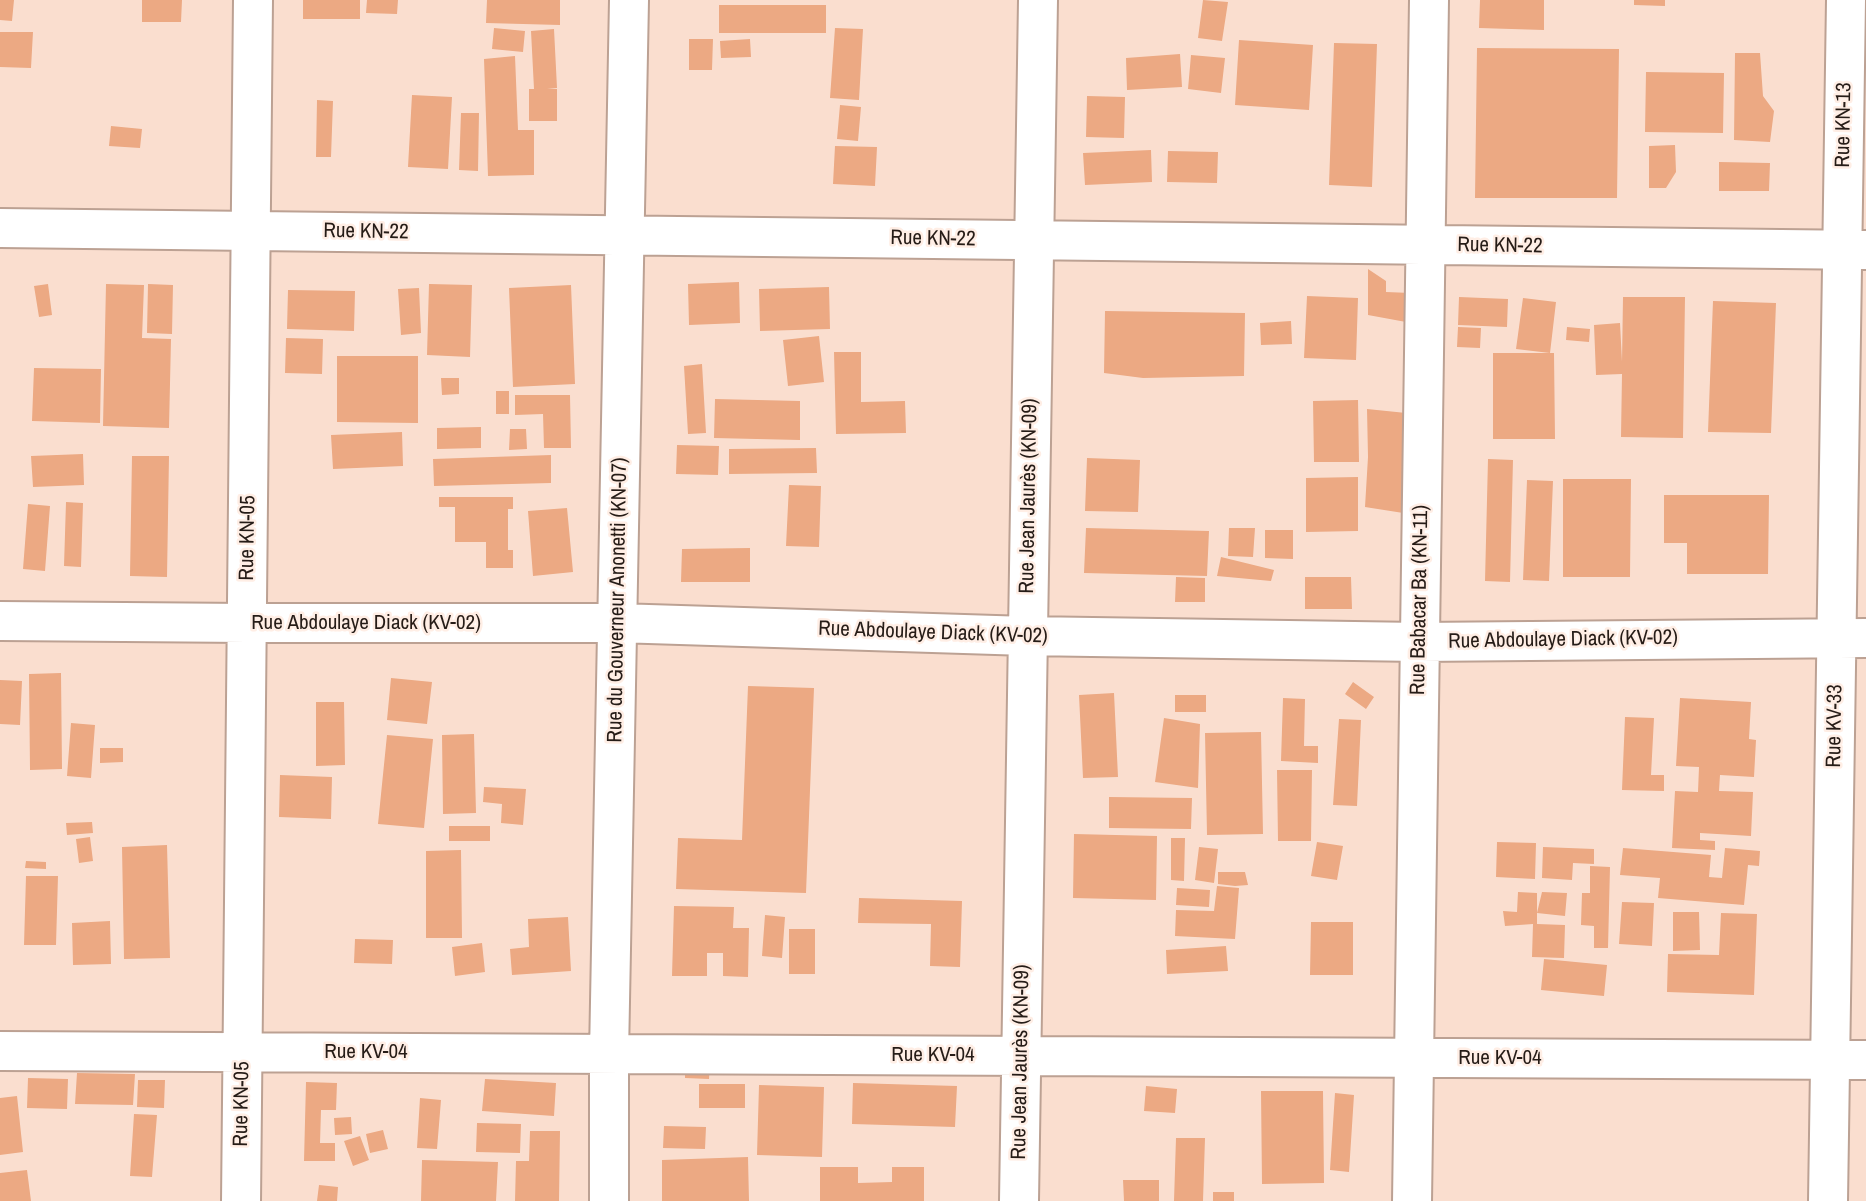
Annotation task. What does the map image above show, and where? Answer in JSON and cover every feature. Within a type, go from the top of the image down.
[{"type":"street","name":"Rue KN-05","points":[[241,1201],[253,0]]},
{"type":"street","name":"Rue du Gouverneur Anonetti (KN-07)","points":[[609,1201],[609,1054],[629,0]]},
{"type":"street","name":"Rue Jean Jaurès (KN-09)","points":[[1018,1201],[1038,0]]},
{"type":"street","name":"Rue Babacar Ba (KN-11)","points":[[1412,1201],[1429,0]]},
{"type":"street","name":"Rue KN-13","points":[[1846,0],[1854,250]]},
{"type":"street","name":"Rue KN-22","points":[[0,228],[1854,250]]},
{"type":"street","name":"Rue KV-33","points":[[1828,1201],[1848,1060],[1854,250]]},
{"type":"street","name":"Rue Abdoulaye Diack (KV-02)","points":[[0,621],[247,624],[617,623],[1027,636],[1419,642],[1851,638]]},
{"type":"street","name":"Rue KV-04","points":[[0,1051],[1848,1060]]},
{"type":"building","points":[[0,0],[14,0],[12,21],[0,20]]},
{"type":"building","points":[[142,0],[182,0],[181,22],[142,22]]},
{"type":"building","points":[[303,0],[360,0],[360,19],[303,19]]},
{"type":"building","points":[[367,0],[398,0],[397,14],[366,13]]},
{"type":"building","points":[[487,0],[560,0],[560,25],[486,23]]},
{"type":"building","points":[[1203,0],[1228,2],[1222,41],[1198,38]]},
{"type":"building","points":[[1480,0],[1544,0],[1544,30],[1479,28]]},
{"type":"building","points":[[1634,0],[1665,0],[1665,6],[1634,5]]},
{"type":"building","points":[[719,5],[826,5],[826,33],[719,33]]},
{"type":"building","points":[[494,28],[525,31],[523,52],[492,49]]},
{"type":"building","points":[[835,28],[863,29],[859,100],[830,98]]},
{"type":"building","points":[[554,29],[557,88],[547,89],[557,89],[557,121],[529,121],[529,89],[534,89],[531,31]]},
{"type":"building","points":[[0,32],[33,32],[31,68],[0,67]]},
{"type":"building","points":[[689,39],[713,39],[712,70],[689,70]]},
{"type":"building","points":[[750,39],[751,57],[721,58],[720,41]]},
{"type":"building","points":[[1239,40],[1313,45],[1309,110],[1235,105]]},
{"type":"building","points":[[1334,43],[1377,44],[1372,187],[1329,185]]},
{"type":"building","points":[[1477,48],[1619,49],[1617,198],[1475,198]]},
{"type":"building","points":[[1735,53],[1760,53],[1763,96],[1774,111],[1770,142],[1734,140]]},
{"type":"building","points":[[1180,54],[1182,87],[1127,90],[1126,58]]},
{"type":"building","points":[[1191,55],[1225,58],[1221,93],[1188,89]]},
{"type":"building","points":[[515,56],[518,130],[534,130],[534,175],[488,176],[484,59]]},
{"type":"building","points":[[1646,72],[1724,73],[1723,133],[1645,132]]},
{"type":"building","points":[[412,95],[452,97],[448,169],[408,167]]},
{"type":"building","points":[[1087,96],[1125,97],[1124,138],[1086,137]]},
{"type":"building","points":[[317,100],[333,101],[331,157],[316,157]]},
{"type":"building","points":[[840,105],[861,107],[858,141],[837,139]]},
{"type":"building","points":[[461,113],[479,113],[478,171],[459,170]]},
{"type":"building","points":[[111,126],[142,129],[140,148],[109,146]]},
{"type":"building","points":[[1675,145],[1676,172],[1666,188],[1649,188],[1649,146]]},
{"type":"building","points":[[835,146],[877,147],[875,186],[833,184]]},
{"type":"building","points":[[1151,150],[1152,182],[1085,185],[1083,153]]},
{"type":"building","points":[[1168,151],[1218,152],[1217,183],[1167,182]]},
{"type":"building","points":[[1719,162],[1770,163],[1769,191],[1719,191]]},
{"type":"building","points":[[1368,269],[1386,281],[1386,292],[1411,293],[1406,322],[1368,315]]},
{"type":"building","points":[[739,282],[740,323],[689,325],[688,284]]},
{"type":"building","points":[[48,284],[52,315],[39,317],[34,286]]},
{"type":"building","points":[[106,284],[144,285],[142,338],[171,339],[169,428],[103,426]]},
{"type":"building","points":[[148,284],[173,285],[172,334],[147,333]]},
{"type":"building","points":[[429,284],[472,285],[470,357],[427,355]]},
{"type":"building","points":[[571,285],[575,384],[513,387],[509,288]]},
{"type":"building","points":[[829,287],[830,329],[760,331],[759,289]]},
{"type":"building","points":[[419,288],[421,333],[401,335],[398,289]]},
{"type":"building","points":[[288,290],[355,291],[354,331],[287,329]]},
{"type":"building","points":[[1307,296],[1358,298],[1356,360],[1304,358]]},
{"type":"building","points":[[1459,297],[1508,299],[1507,327],[1458,325]]},
{"type":"building","points":[[1623,297],[1685,297],[1683,438],[1621,437],[1622,374],[1596,375],[1594,325],[1620,323],[1622,362]]},
{"type":"building","points":[[1523,298],[1556,302],[1550,353],[1516,349]]},
{"type":"building","points":[[1713,301],[1776,303],[1771,433],[1708,432]]},
{"type":"building","points":[[1105,311],[1245,313],[1244,376],[1143,378],[1104,373]]},
{"type":"building","points":[[1291,321],[1292,344],[1261,345],[1260,323]]},
{"type":"building","points":[[1458,327],[1481,328],[1480,348],[1457,347]]},
{"type":"building","points":[[1567,327],[1590,329],[1589,342],[1566,340]]},
{"type":"building","points":[[819,336],[824,382],[788,386],[783,340]]},
{"type":"building","points":[[286,338],[323,339],[322,374],[285,373]]},
{"type":"building","points":[[834,352],[861,352],[861,402],[905,401],[906,433],[836,434]]},
{"type":"building","points":[[1493,353],[1554,353],[1555,439],[1493,439]]},
{"type":"building","points":[[337,356],[418,356],[418,423],[337,422]]},
{"type":"building","points":[[702,364],[706,433],[688,434],[684,366]]},
{"type":"building","points":[[34,368],[101,369],[100,423],[32,421]]},
{"type":"building","points":[[441,378],[459,378],[459,394],[442,395]]},
{"type":"building","points":[[496,391],[509,391],[509,414],[496,414]]},
{"type":"building","points":[[515,395],[570,395],[571,448],[544,448],[543,414],[515,415]]},
{"type":"building","points":[[715,399],[800,401],[800,440],[714,438]]},
{"type":"building","points":[[1358,400],[1359,462],[1314,462],[1313,401]]},
{"type":"building","points":[[1367,409],[1416,414],[1416,515],[1365,507]]},
{"type":"building","points":[[481,427],[481,448],[437,449],[437,428]]},
{"type":"building","points":[[510,429],[526,429],[527,449],[509,450]]},
{"type":"building","points":[[402,432],[403,466],[333,469],[331,435]]},
{"type":"building","points":[[677,445],[719,446],[718,475],[676,474]]},
{"type":"building","points":[[816,448],[817,473],[729,474],[729,449]]},
{"type":"building","points":[[83,454],[84,485],[33,487],[31,456]]},
{"type":"building","points":[[551,455],[551,483],[434,486],[433,459]]},
{"type":"building","points":[[132,456],[169,456],[167,577],[130,576]]},
{"type":"building","points":[[1087,458],[1140,460],[1138,512],[1085,511]]},
{"type":"building","points":[[1488,459],[1513,460],[1510,582],[1485,581]]},
{"type":"building","points":[[1358,477],[1358,531],[1306,532],[1306,478]]},
{"type":"building","points":[[1563,479],[1631,479],[1630,577],[1563,577]]},
{"type":"building","points":[[1527,480],[1553,481],[1549,581],[1523,580]]},
{"type":"building","points":[[789,485],[821,486],[819,547],[786,546]]},
{"type":"building","points":[[1664,495],[1769,495],[1768,574],[1687,574],[1687,543],[1664,543]]},
{"type":"building","points":[[439,497],[513,497],[513,509],[508,509],[508,550],[513,550],[513,568],[486,568],[486,542],[455,542],[455,507],[439,507]]},
{"type":"building","points":[[66,502],[83,503],[81,567],[64,566]]},
{"type":"building","points":[[28,504],[50,506],[45,571],[23,569]]},
{"type":"building","points":[[567,508],[573,572],[533,576],[528,511]]},
{"type":"building","points":[[1086,528],[1209,531],[1207,576],[1084,573]]},
{"type":"building","points":[[1229,528],[1255,528],[1253,557],[1228,556]]},
{"type":"building","points":[[1265,530],[1293,530],[1293,559],[1265,558]]},
{"type":"building","points":[[750,548],[750,582],[681,582],[682,549]]},
{"type":"building","points":[[1221,557],[1274,570],[1271,581],[1217,576]]},
{"type":"building","points":[[1176,577],[1205,578],[1205,602],[1175,602]]},
{"type":"building","points":[[1305,577],[1351,577],[1352,609],[1305,609]]},
{"type":"building","points":[[61,673],[62,769],[30,770],[29,674]]},
{"type":"building","points":[[391,678],[432,682],[427,724],[387,720]]},
{"type":"building","points":[[0,680],[22,681],[20,725],[0,724]]},
{"type":"building","points":[[1353,682],[1374,697],[1366,709],[1345,694]]},
{"type":"building","points":[[748,686],[814,688],[806,893],[676,889],[678,838],[742,840]]},
{"type":"building","points":[[1114,693],[1118,777],[1083,778],[1079,695]]},
{"type":"building","points":[[1175,695],[1206,695],[1206,712],[1175,712]]},
{"type":"building","points":[[1283,698],[1305,699],[1304,746],[1318,746],[1318,763],[1281,761]]},
{"type":"building","points":[[1680,698],[1751,702],[1749,739],[1756,740],[1754,777],[1720,775],[1719,791],[1753,792],[1751,836],[1700,833],[1700,840],[1715,841],[1715,850],[1672,848],[1675,791],[1698,792],[1699,767],[1676,766]]},
{"type":"building","points":[[316,702],[344,702],[345,765],[316,766]]},
{"type":"building","points":[[1625,717],[1654,718],[1651,775],[1664,775],[1664,791],[1622,790]]},
{"type":"building","points":[[1164,718],[1200,724],[1198,788],[1155,782]]},
{"type":"building","points":[[1339,719],[1361,720],[1357,806],[1333,805]]},
{"type":"building","points":[[71,723],[95,725],[91,778],[67,776]]},
{"type":"building","points":[[1261,732],[1263,834],[1207,835],[1205,733]]},
{"type":"building","points":[[474,734],[476,813],[443,814],[442,735]]},
{"type":"building","points":[[387,735],[433,739],[424,828],[378,824]]},
{"type":"building","points":[[100,748],[123,748],[123,762],[100,763]]},
{"type":"building","points":[[1277,770],[1312,770],[1311,841],[1278,841]]},
{"type":"building","points":[[280,775],[332,777],[331,819],[279,817]]},
{"type":"building","points":[[484,787],[526,789],[523,825],[501,823],[502,804],[483,802]]},
{"type":"building","points":[[1109,797],[1192,798],[1191,829],[1109,828]]},
{"type":"building","points":[[92,822],[93,833],[67,835],[66,823]]},
{"type":"building","points":[[449,826],[490,826],[490,841],[449,841]]},
{"type":"building","points":[[1074,834],[1157,836],[1156,900],[1073,898]]},
{"type":"building","points":[[90,837],[93,861],[79,863],[76,839]]},
{"type":"building","points":[[1171,838],[1185,838],[1184,881],[1171,880]]},
{"type":"building","points":[[1317,842],[1343,846],[1337,880],[1311,876]]},
{"type":"building","points":[[1497,842],[1536,843],[1535,879],[1496,877]]},
{"type":"building","points":[[167,845],[170,958],[124,959],[122,847]]},
{"type":"building","points":[[1199,847],[1218,849],[1214,883],[1195,880]]},
{"type":"building","points":[[1543,847],[1594,849],[1594,864],[1573,863],[1572,880],[1542,878]]},
{"type":"building","points":[[1623,848],[1711,855],[1709,877],[1722,878],[1725,848],[1760,851],[1759,866],[1748,865],[1744,905],[1658,898],[1660,878],[1620,875]]},
{"type":"building","points":[[461,850],[462,938],[426,938],[426,851]]},
{"type":"building","points":[[26,861],[46,862],[46,869],[25,868]]},
{"type":"building","points":[[1590,866],[1610,867],[1608,948],[1594,948],[1594,926],[1581,925],[1582,893],[1590,893]]},
{"type":"building","points":[[1218,872],[1245,872],[1248,885],[1218,884]]},
{"type":"building","points":[[26,876],[58,876],[56,945],[24,945]]},
{"type":"building","points":[[1217,886],[1239,888],[1235,939],[1175,936],[1176,910],[1214,911]]},
{"type":"building","points":[[1177,888],[1210,890],[1209,907],[1176,905]]},
{"type":"building","points":[[1518,892],[1537,893],[1537,924],[1565,925],[1564,958],[1532,957],[1533,924],[1505,926],[1503,911],[1517,912]]},
{"type":"building","points":[[1542,892],[1567,893],[1565,916],[1537,913]]},
{"type":"building","points":[[859,898],[962,901],[960,967],[930,966],[931,924],[858,923]]},
{"type":"building","points":[[1622,902],[1654,903],[1652,946],[1619,944]]},
{"type":"building","points":[[674,906],[734,907],[733,928],[749,928],[748,977],[723,976],[723,953],[707,953],[707,976],[672,976]]},
{"type":"building","points":[[1673,912],[1699,912],[1700,950],[1673,951]]},
{"type":"building","points":[[1721,913],[1757,914],[1754,995],[1667,992],[1668,954],[1719,955]]},
{"type":"building","points":[[765,915],[785,917],[782,958],[762,956]]},
{"type":"building","points":[[568,917],[571,971],[512,975],[510,949],[529,947],[528,919]]},
{"type":"building","points":[[110,921],[111,964],[73,965],[72,923]]},
{"type":"building","points":[[1311,922],[1353,922],[1353,975],[1310,975]]},
{"type":"building","points":[[789,929],[815,929],[815,974],[789,974]]},
{"type":"building","points":[[355,939],[393,940],[392,964],[354,963]]},
{"type":"building","points":[[482,943],[485,972],[455,976],[452,947]]},
{"type":"building","points":[[1226,946],[1228,971],[1167,974],[1166,950]]},
{"type":"building","points":[[1544,959],[1607,965],[1604,996],[1541,990]]},
{"type":"building","points":[[685,1063],[710,1063],[709,1079],[685,1078]]},
{"type":"building","points":[[77,1073],[135,1074],[133,1105],[75,1104]]},
{"type":"building","points":[[28,1078],[68,1079],[67,1109],[27,1108]]},
{"type":"building","points":[[485,1079],[556,1083],[554,1116],[482,1111]]},
{"type":"building","points":[[138,1080],[165,1080],[164,1108],[137,1107]]},
{"type":"building","points":[[306,1082],[337,1083],[336,1110],[321,1110],[320,1143],[335,1143],[335,1161],[304,1161]]},
{"type":"building","points":[[853,1083],[957,1086],[955,1127],[852,1124]]},
{"type":"building","points":[[699,1084],[745,1084],[745,1108],[699,1108]]},
{"type":"building","points":[[759,1085],[824,1087],[822,1157],[757,1155]]},
{"type":"building","points":[[1146,1086],[1177,1089],[1175,1113],[1144,1111]]},
{"type":"building","points":[[1261,1091],[1323,1091],[1324,1183],[1262,1184]]},
{"type":"building","points":[[1335,1093],[1354,1095],[1349,1172],[1330,1170]]},
{"type":"building","points":[[17,1096],[23,1152],[0,1155],[0,1098]]},
{"type":"building","points":[[420,1098],[441,1100],[437,1149],[417,1148]]},
{"type":"building","points":[[134,1114],[157,1115],[152,1177],[130,1176]]},
{"type":"building","points":[[351,1117],[352,1134],[335,1135],[334,1118]]},
{"type":"building","points":[[477,1123],[521,1124],[520,1153],[476,1152]]},
{"type":"building","points":[[664,1126],[706,1127],[705,1149],[663,1148]]},
{"type":"building","points":[[383,1130],[388,1149],[370,1153],[366,1134]]},
{"type":"building","points":[[530,1131],[560,1131],[559,1201],[515,1201],[516,1161],[529,1161]]},
{"type":"building","points":[[360,1136],[369,1160],[353,1166],[344,1141]]},
{"type":"building","points":[[1176,1138],[1205,1138],[1203,1201],[1174,1201]]},
{"type":"building","points":[[748,1157],[749,1201],[662,1201],[662,1160]]},
{"type":"building","points":[[422,1160],[498,1162],[496,1201],[421,1201]]},
{"type":"building","points":[[820,1167],[858,1167],[858,1183],[892,1182],[892,1167],[924,1167],[924,1201],[820,1201]]},
{"type":"building","points":[[27,1170],[31,1201],[0,1201],[0,1173]]},
{"type":"building","points":[[1123,1180],[1159,1180],[1159,1201],[1124,1201]]},
{"type":"building","points":[[319,1185],[338,1187],[337,1201],[317,1201]]},
{"type":"building","points":[[1213,1192],[1234,1192],[1234,1201],[1213,1201]]}]
